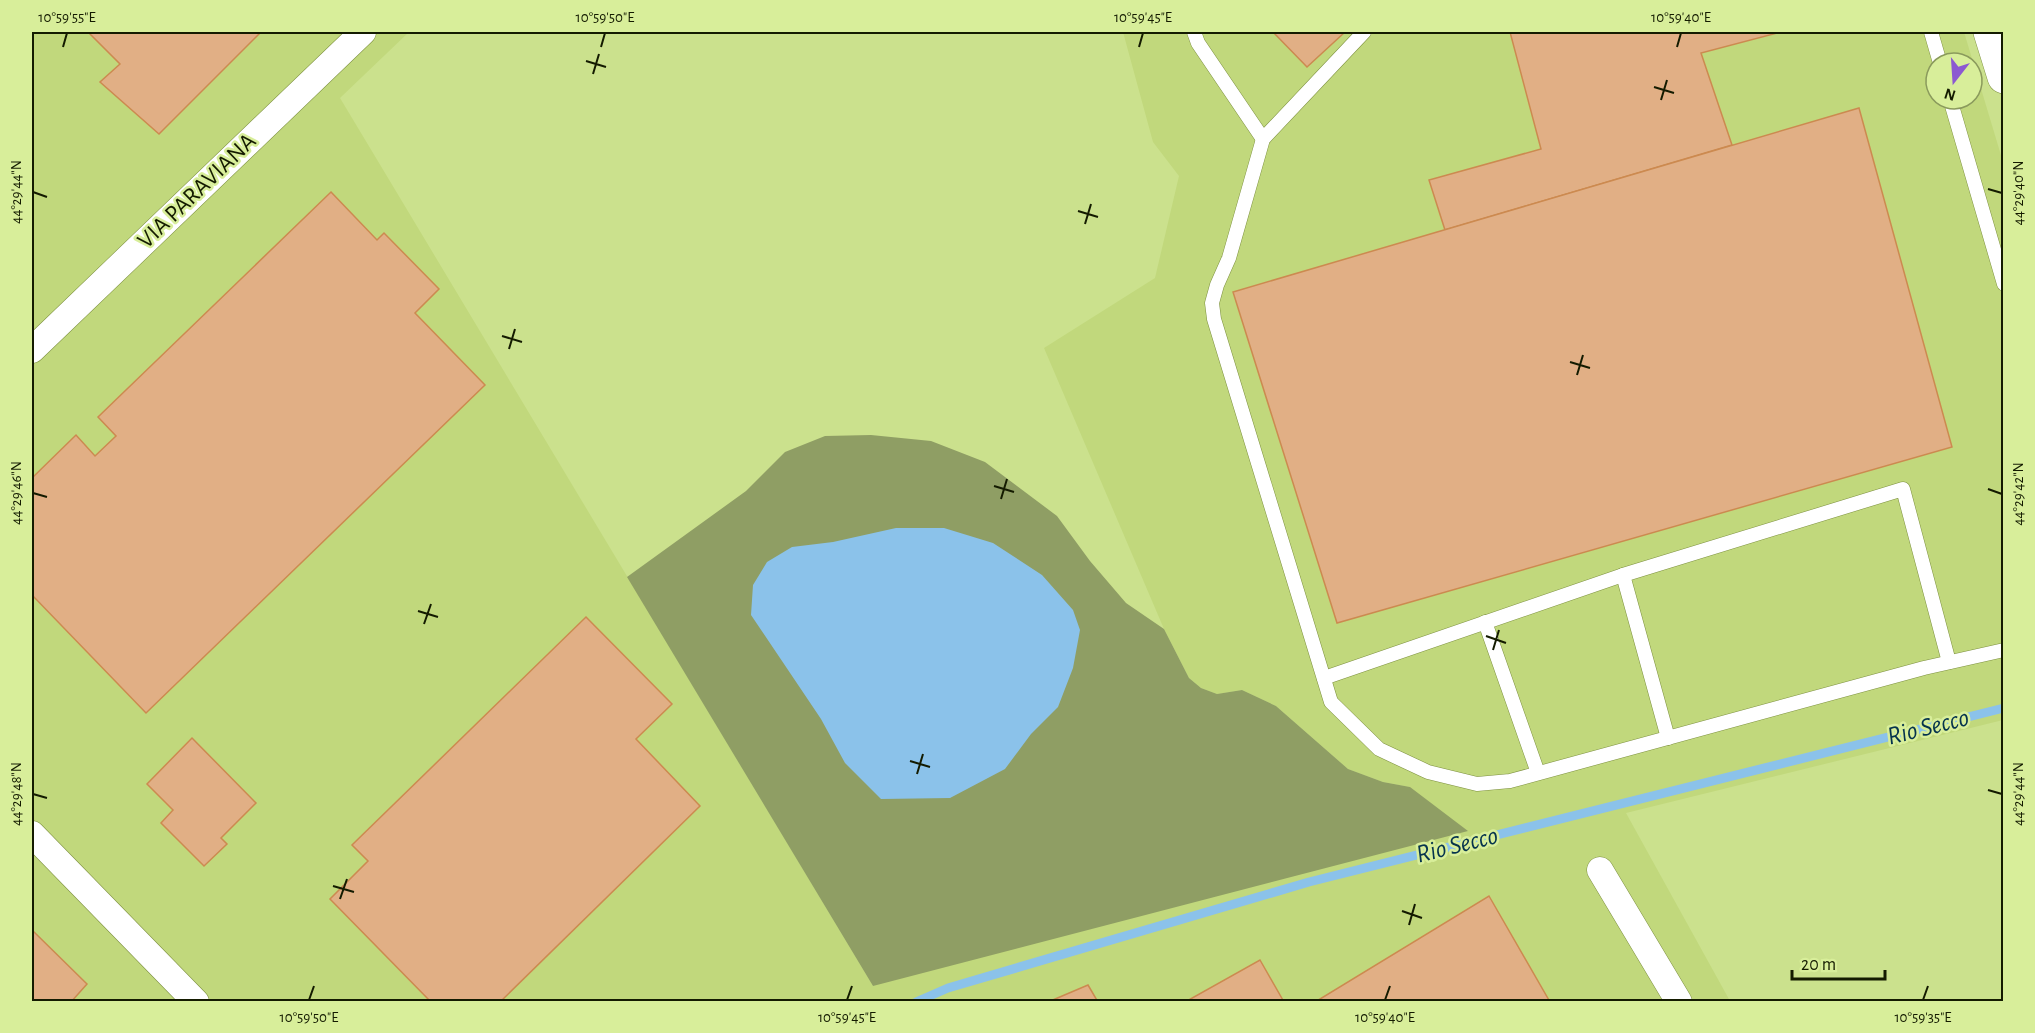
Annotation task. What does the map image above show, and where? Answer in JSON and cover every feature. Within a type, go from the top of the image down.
[{"type":"main road","points":[[1990,32],[2004,77]]},
{"type":"street","name":"VIA PARAVIANA","points":[[32,350],[363,32]]},
{"type":"street","points":[[32,834],[196,1002]]},
{"type":"street","points":[[1600,870],[1679,1002]]},
{"type":"lane","points":[[1194,32],[1198,43],[1263,139]]},
{"type":"lane","points":[[1364,32],[1263,139],[1229,258],[1212,303],[1214,319],[1331,702],[1379,749],[1428,772],[1477,784],[1510,781],[1949,662],[2004,650]]},
{"type":"lane","points":[[1930,32],[1936,51]]},
{"type":"lane","points":[[1954,111],[2004,284]]},
{"type":"lane","points":[[1324,678],[1623,575],[1903,489],[1949,662]]},
{"type":"lane","points":[[1623,575],[1668,738]]},
{"type":"lane","points":[[1485,622],[1538,773]]},
{"type":"shaded area","points":[[32,32],[409,32],[340,98],[873,986],[1410,787],[1383,782],[1348,769],[1276,706],[1242,690],[1217,694],[1201,688],[1189,678],[1164,629],[1044,348],[1155,278],[1179,176],[1153,142],[1123,32],[1964,32],[1970,51],[1924,51],[1924,111],[1984,111],[1984,99],[2003,162],[2003,720],[1626,813],[1730,1001],[32,1001]]},
{"type":"shaded area","points":[[871,435],[931,441],[985,462],[1057,516],[1090,561],[1126,603],[1164,629],[1189,678],[1201,688],[1217,694],[1242,690],[1276,706],[1348,769],[1383,782],[1410,787],[1468,831],[873,986],[627,577],[746,491],[785,452],[825,436]]},
{"type":"water","points":[[896,528],[944,528],[993,543],[1042,575],[1073,610],[1080,630],[1073,668],[1058,707],[1031,734],[1005,769],[950,798],[881,799],[845,763],[821,719],[751,615],[753,585],[767,562],[792,547],[833,542]]},
{"type":"building","points":[[88,32],[261,32],[159,134],[100,82],[120,64]]},
{"type":"building","points":[[1273,32],[1345,32],[1307,67]]},
{"type":"building","points":[[1510,32],[1781,32],[1701,53],[1732,145],[1445,230],[1429,180],[1541,149]]},
{"type":"building","points":[[1859,108],[1952,447],[1337,623],[1233,292]]},
{"type":"building","points":[[331,192],[377,240],[384,233],[439,289],[415,313],[485,385],[146,713],[32,595],[32,478],[76,435],[95,456],[116,436],[98,417]]},
{"type":"building","points":[[586,617],[672,704],[636,739],[700,806],[500,1002],[431,1002],[330,899],[368,861],[352,845]]},
{"type":"building","points":[[192,738],[256,803],[221,838],[227,844],[204,866],[161,823],[173,810],[147,784]]},
{"type":"building","points":[[1489,896],[1550,1002],[1315,1002]]},
{"type":"building","points":[[32,930],[87,984],[71,1002],[32,1002]]},
{"type":"building","points":[[1260,960],[1284,1002],[1185,1002]]},
{"type":"building","points":[[1088,985],[1098,1002],[1048,1002]]},
{"type":"waterway","name":"Rio Secco","points":[[916,1002],[948,988],[1309,882],[2004,708]]}]
